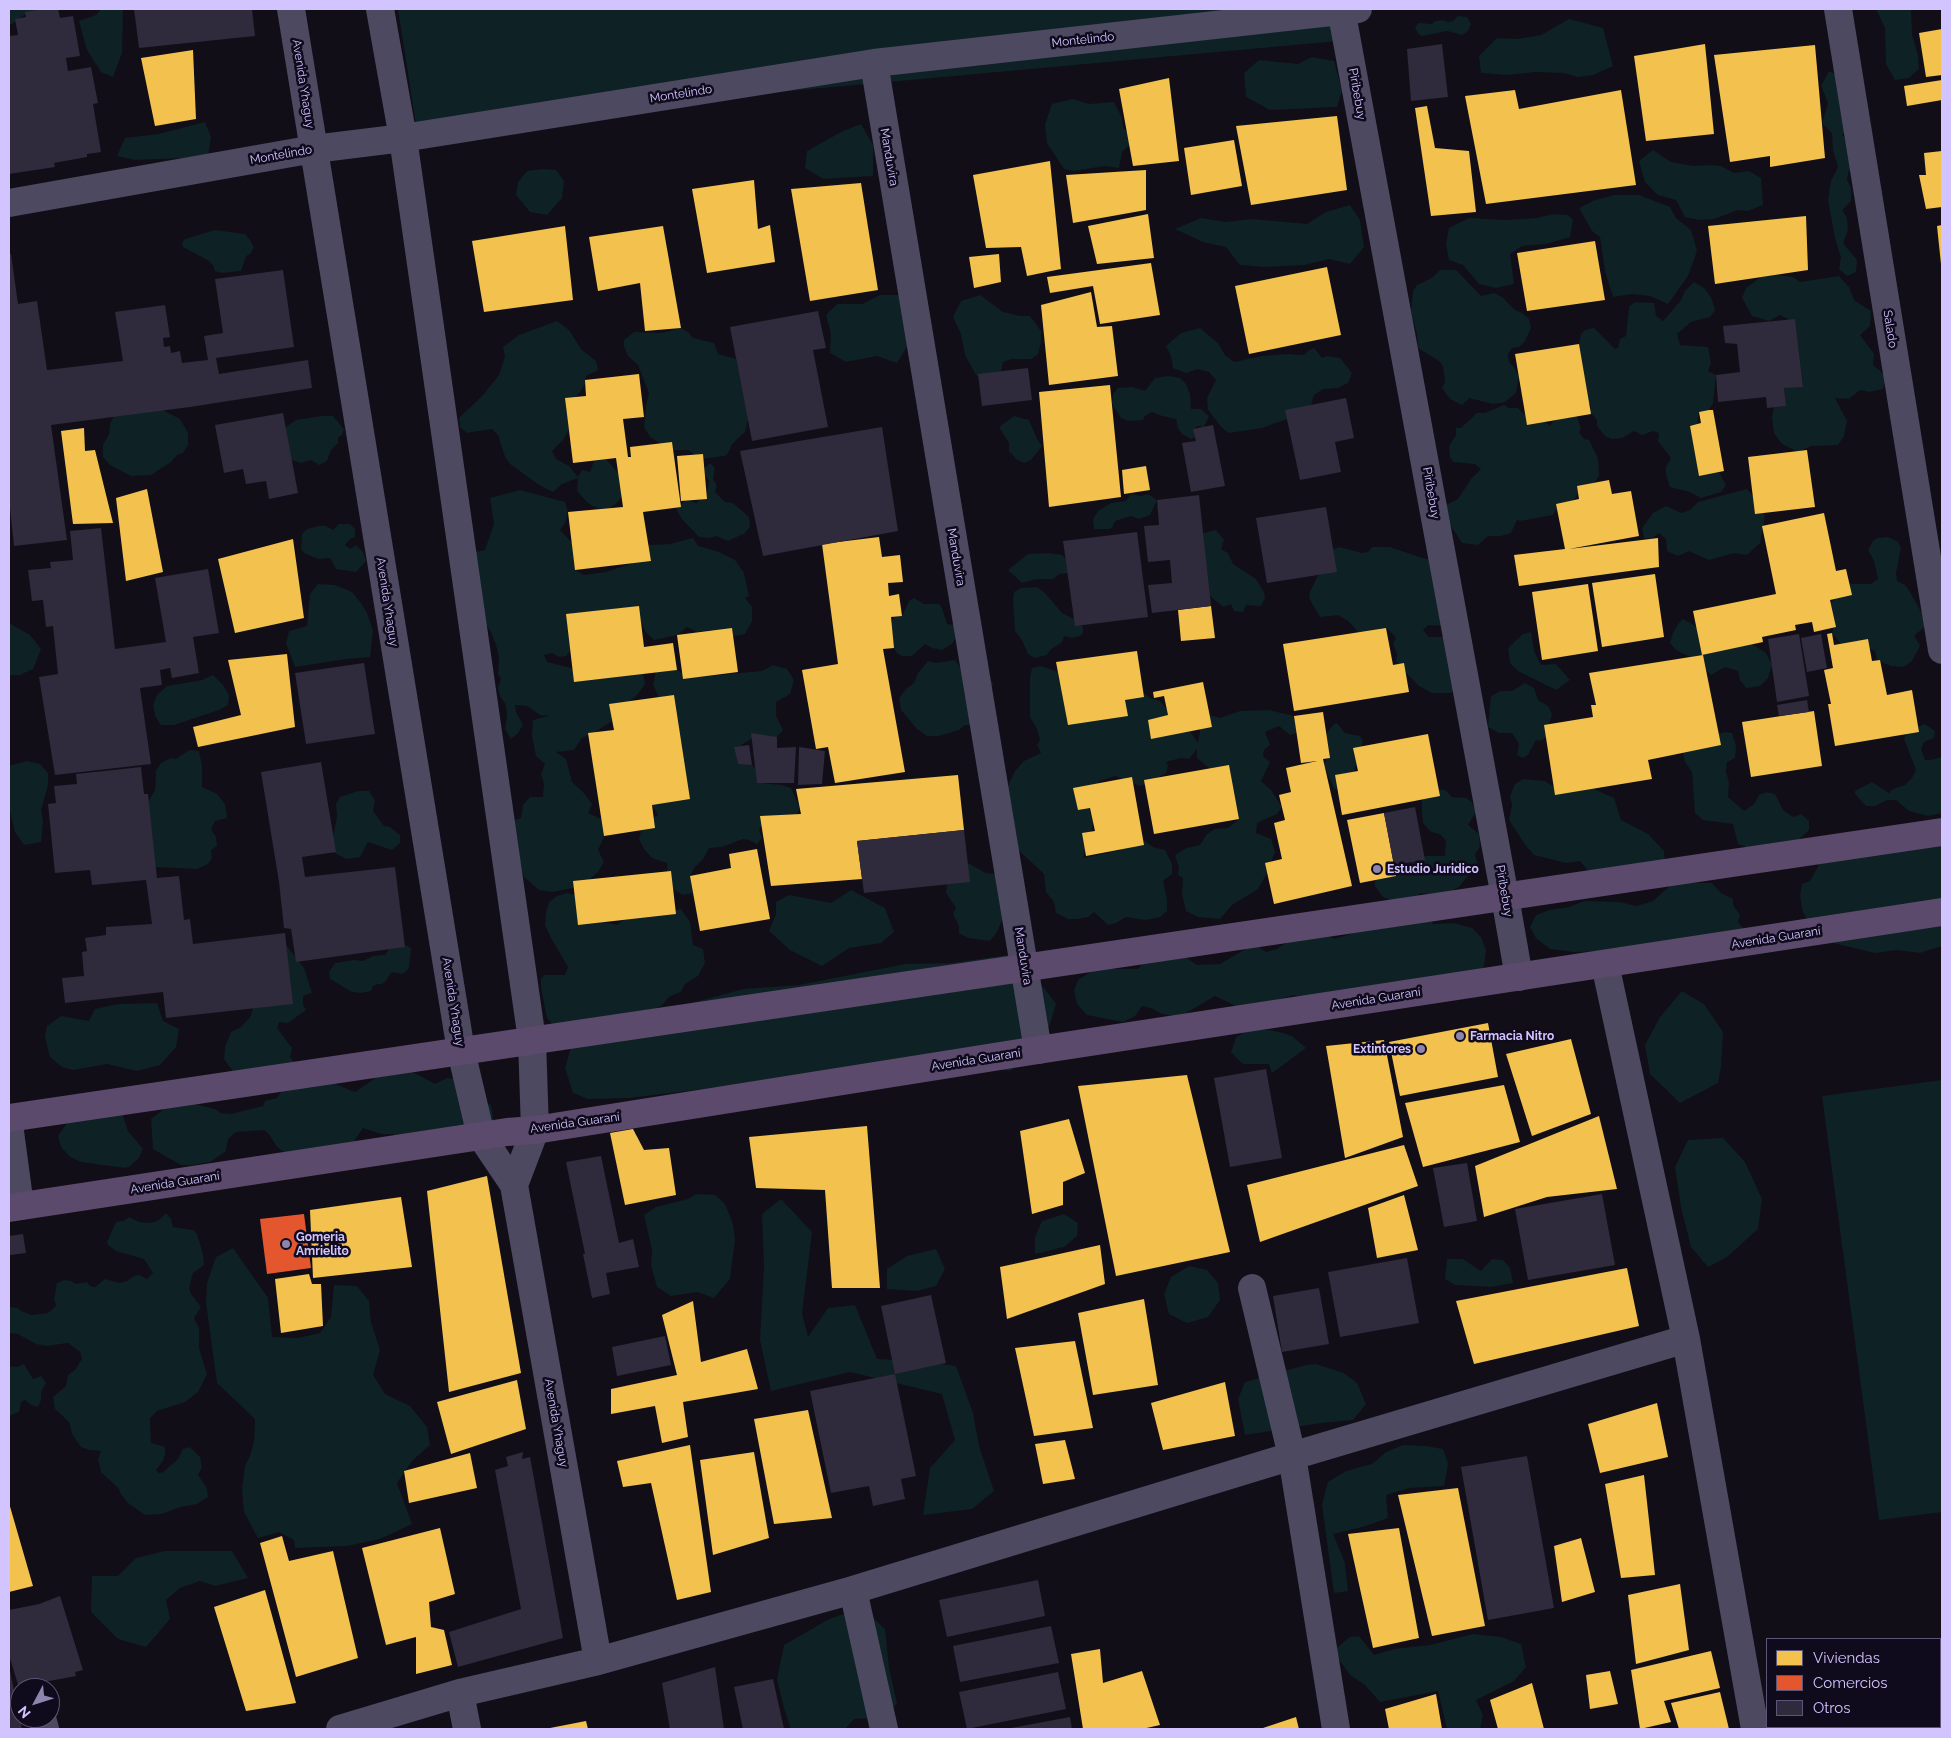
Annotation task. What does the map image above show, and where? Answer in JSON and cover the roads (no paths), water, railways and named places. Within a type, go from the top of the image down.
[{"type":"main road","points":[[9,1118],[1942,832]]},
{"type":"main road","name":"Avenida Guaraní","points":[[14,1207],[481,1136],[535,1130],[1038,1050],[1942,912]]},
{"type":"street","name":"Avenida Yhaguy","points":[[291,9],[461,1051],[481,1136],[514,1185],[598,1661]]},
{"type":"street","points":[[380,9],[402,138],[532,1040],[535,1130],[514,1185]]},
{"type":"street","name":"Montelindo","points":[[9,203],[314,149],[402,138],[874,63],[1347,9]]},
{"type":"street","name":"Piribebuy","points":[[1347,9],[1519,977]]},
{"type":"street","name":"Salado","points":[[1838,9],[1942,650]]},
{"type":"street","name":"Manduvira","points":[[874,63],[1026,968],[1038,1050]]},
{"type":"street","points":[[1605,964],[1686,1339],[1755,1729]]},
{"type":"street","points":[[9,1124],[14,1207]]},
{"type":"street","points":[[1252,1288],[1292,1456],[1336,1729]]},
{"type":"street","points":[[340,1729],[460,1694],[598,1661],[853,1590],[1292,1456],[1686,1339]]},
{"type":"street","points":[[853,1590],[884,1729]]},
{"type":"street","points":[[460,1694],[467,1729]]},
{"type":"place","name":"Estudio Juridico","points":[[1377,869]]},
{"type":"place","name":"Farmacia Nitro","points":[[1460,1036]]},
{"type":"place","name":"Extintores","points":[[1421,1049]]},
{"type":"place","name":"Gomeria Amrielito","points":[[286,1244]]}]
